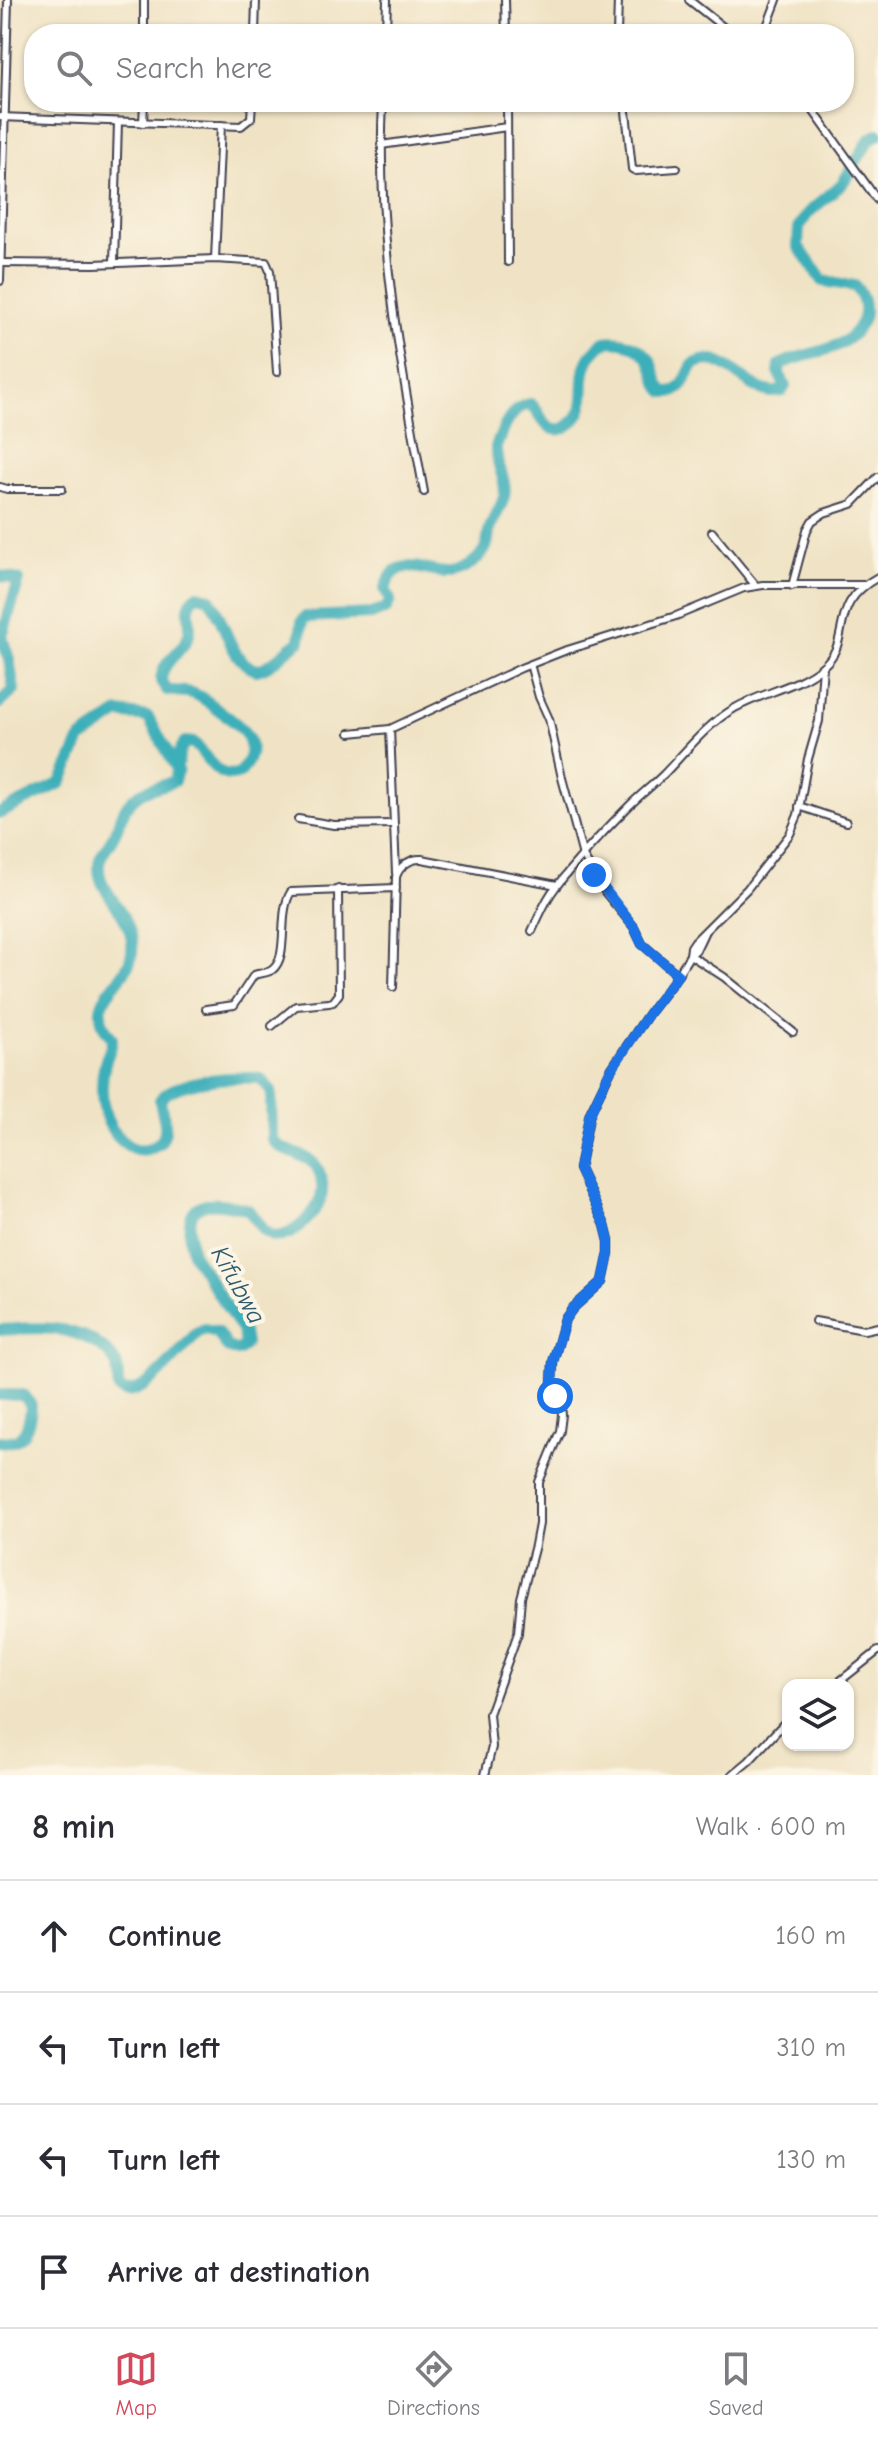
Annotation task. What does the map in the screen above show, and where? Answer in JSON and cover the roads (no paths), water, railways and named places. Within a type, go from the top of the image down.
[{"type":"street","points":[[0,281],[8,0]]},
{"type":"street","points":[[144,0],[144,24]]},
{"type":"street","points":[[255,24],[256,0]]},
{"type":"street","points":[[386,24],[387,0]]},
{"type":"street","points":[[505,0],[506,24]]},
{"type":"street","points":[[617,24],[618,0]]},
{"type":"street","points":[[689,0],[719,24]]},
{"type":"street","points":[[768,24],[777,0]]},
{"type":"street","points":[[143,123],[144,112]]},
{"type":"street","points":[[3,117],[241,126],[251,118],[251,112]]},
{"type":"street","points":[[383,112],[383,224],[390,289],[424,492]]},
{"type":"street","points":[[507,112],[508,262]]},
{"type":"street","points":[[626,112],[632,169],[677,168]]},
{"type":"street","points":[[814,112],[878,201]]},
{"type":"street","points":[[114,263],[118,122]]},
{"type":"street","points":[[215,259],[221,125]]},
{"type":"street","points":[[381,145],[507,127]]},
{"type":"street","points":[[1,263],[260,260],[269,264],[277,372]]},
{"type":"street","points":[[792,586],[812,521],[852,504],[878,477]]},
{"type":"street","points":[[0,487],[62,489]]},
{"type":"street","points":[[712,532],[756,586]]},
{"type":"street","points":[[532,931],[557,885],[629,806],[717,720],[735,708],[794,683],[823,666],[838,643],[847,605],[864,585],[878,577]]},
{"type":"street","points":[[350,733],[390,729],[530,664],[676,616],[736,590],[756,586],[864,585]]},
{"type":"street","points":[[530,664],[549,719],[583,856],[605,892],[634,927],[642,944],[678,975]]},
{"type":"street","points":[[485,1775],[492,1747],[489,1714],[518,1633],[521,1598],[539,1524],[539,1482],[560,1431],[561,1405],[552,1386],[553,1362],[565,1319],[603,1281],[609,1253],[605,1225],[579,1169],[589,1116],[609,1073],[696,950],[704,933],[760,875],[786,842],[799,806],[819,721],[823,666]]},
{"type":"street","points":[[390,729],[396,877],[393,987]]},
{"type":"street","points":[[799,806],[846,822]]},
{"type":"street","points":[[298,819],[334,825],[393,824]]},
{"type":"street","points":[[396,877],[400,868],[418,858],[557,885]]},
{"type":"street","points":[[206,1009],[234,1005],[254,975],[275,968],[282,949],[282,921],[287,898],[294,890],[396,888]]},
{"type":"street","points":[[272,1026],[296,1006],[333,1002],[339,994],[338,889]]},
{"type":"street","points":[[690,955],[724,977],[793,1032]]},
{"type":"street","points":[[815,1321],[864,1330],[878,1327]]},
{"type":"street","points":[[843,1679],[878,1651]]},
{"type":"street","points":[[732,1775],[782,1725]]},
{"type":"waterway","name":"Kifubwa","points":[[0,1330],[48,1328],[83,1336],[112,1357],[117,1367],[119,1389],[128,1392],[150,1382],[198,1332],[205,1329],[217,1332],[227,1347],[238,1351],[245,1344],[243,1332],[192,1253],[190,1222],[193,1213],[207,1204],[247,1209],[265,1231],[280,1236],[301,1225],[313,1213],[321,1196],[321,1176],[314,1163],[272,1139],[271,1091],[261,1079],[207,1080],[167,1093],[160,1100],[165,1133],[160,1142],[146,1149],[130,1147],[117,1136],[104,1107],[103,1075],[112,1039],[104,1026],[101,1012],[108,993],[128,966],[132,941],[124,917],[101,880],[99,865],[102,855],[133,799],[147,790],[174,781],[185,742],[194,743],[214,767],[225,774],[240,773],[250,753],[248,738],[228,717],[196,694],[167,690],[161,681],[168,662],[188,637],[189,609],[193,599],[198,595],[209,598],[233,648],[247,665],[256,670],[273,662],[300,641],[305,617],[372,614],[386,609],[390,600],[385,589],[398,570],[416,567],[446,573],[465,568],[486,548],[490,528],[504,497],[496,447],[509,420],[518,409],[531,404],[551,428],[560,430],[569,425],[580,413],[587,363],[605,342],[625,343],[647,356],[665,392],[680,388],[693,365],[705,360],[726,366],[758,388],[769,392],[782,391],[785,386],[779,373],[780,365],[836,346],[855,332],[862,321],[864,307],[858,290],[855,286],[823,281],[798,246],[799,227],[808,213],[842,184],[870,139],[878,134]]},
{"type":"waterway","points":[[0,576],[19,580],[2,637],[14,690],[0,703]]},
{"type":"waterway","points":[[0,813],[61,783],[81,739],[119,713],[148,717],[178,771]]},
{"type":"waterway","name":"Kifubwa","points":[[0,1395],[23,1395],[31,1405],[27,1427],[20,1437],[0,1441]]}]
